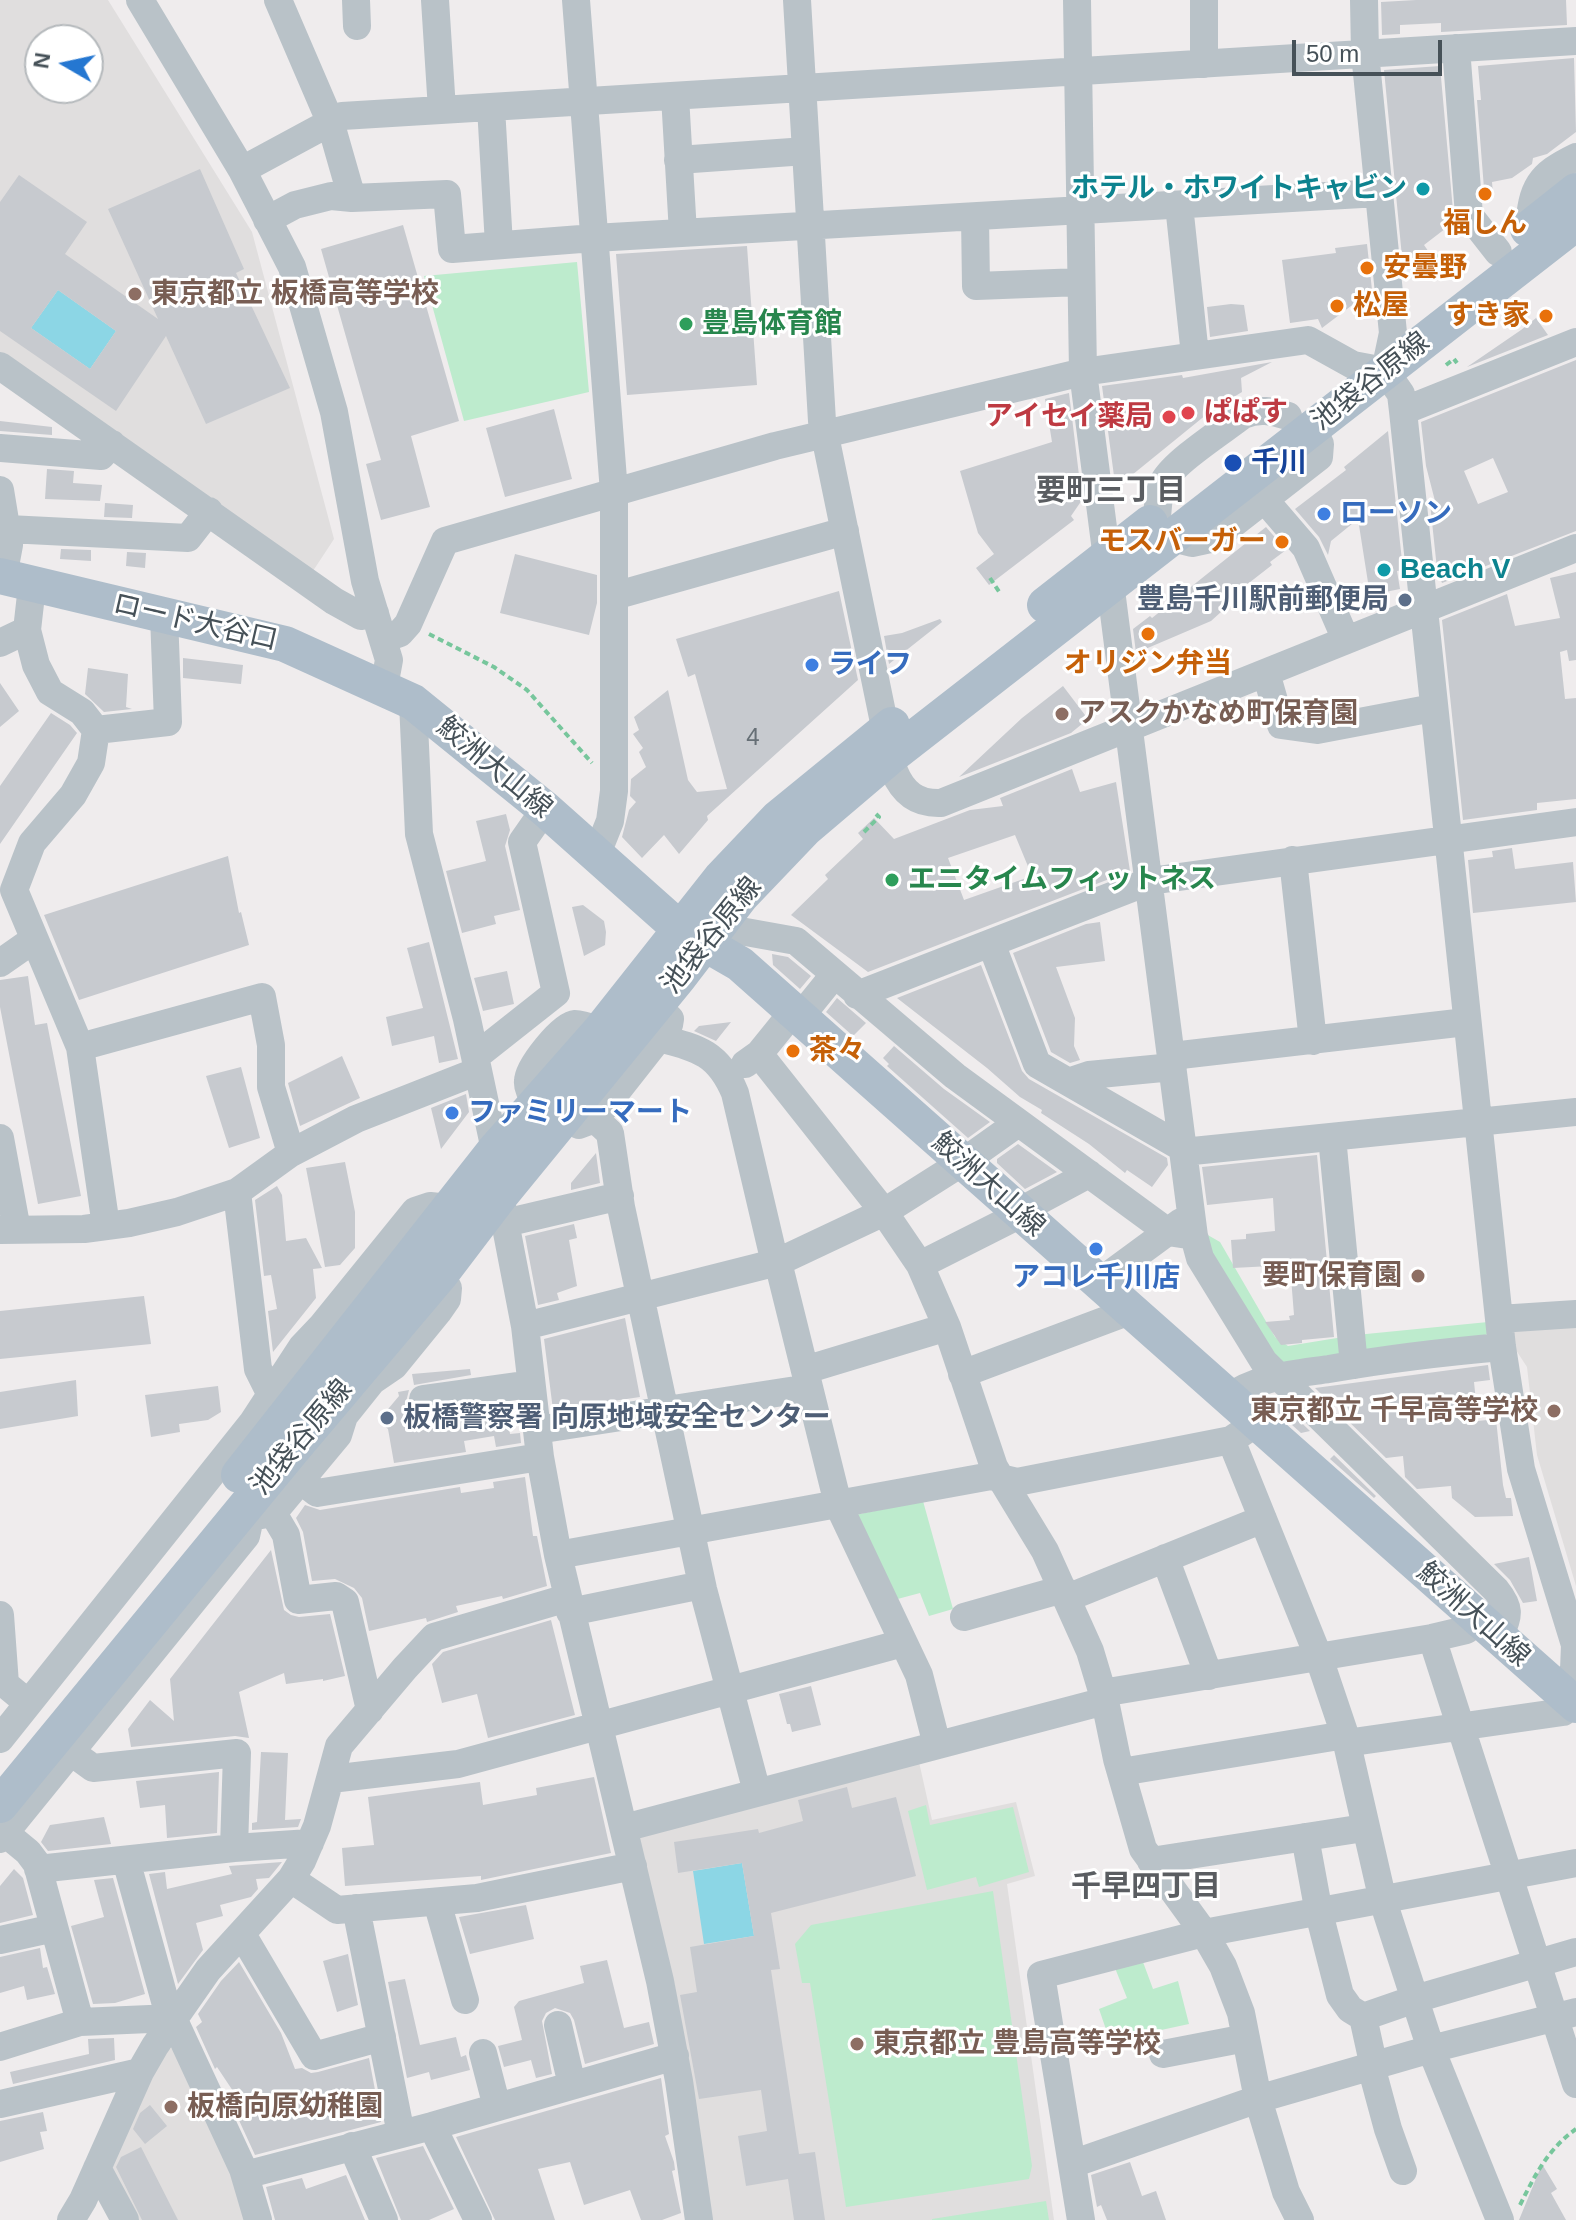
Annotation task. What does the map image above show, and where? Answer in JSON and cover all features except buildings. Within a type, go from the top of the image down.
[{"type":"main road","name":"池袋谷原線","points":[[1369,368],[1393,333],[1576,191]]},
{"type":"main road","name":"池袋谷原線","points":[[0,1767],[269,1438],[495,1150],[565,1114],[657,1021],[701,933],[721,878],[778,818],[888,743],[1369,368],[1576,223]]},
{"type":"main road","name":"ロード大谷口","points":[[12,580],[285,644],[399,695]]},
{"type":"main road","name":"鮫洲大山線","points":[[399,695],[545,809],[596,856],[740,964],[1228,1398],[1244,1431],[1490,1629],[1570,1699]]},
{"type":"main road","name":"池袋谷原線","points":[[2,1826],[260,1508],[440,1275],[503,1210],[565,1114],[600,1031],[701,933]]},
{"type":"street","points":[[140,0],[242,170],[292,267],[334,412],[365,581],[399,695],[419,834],[495,1150],[525,1326],[539,1444],[558,1555],[675,2056],[699,2220]]},
{"type":"street","points":[[278,0],[330,121],[352,198]]},
{"type":"street","points":[[435,0],[442,110]]},
{"type":"street","points":[[576,0],[614,492],[614,791],[610,821],[596,856]]},
{"type":"street","points":[[797,0],[825,435],[888,743],[899,784],[910,796],[925,802],[941,803],[1576,548]]},
{"type":"street","points":[[1077,0],[1083,372],[1183,1150],[1183,1226]]},
{"type":"street","points":[[1204,0],[1204,64]]},
{"type":"street","points":[[1364,0],[1365,53],[1393,333]]},
{"type":"street","points":[[242,170],[342,116],[1576,41]]},
{"type":"street","points":[[1456,48],[1469,215],[1498,252]]},
{"type":"street","points":[[675,96],[683,233]]},
{"type":"street","points":[[491,107],[499,245]]},
{"type":"street","points":[[678,160],[806,151]]},
{"type":"street","points":[[1529,228],[1531,200],[1536,188],[1548,173],[1576,157]]},
{"type":"street","points":[[267,220],[295,205],[331,196],[447,194],[452,249],[594,238],[1379,193]]},
{"type":"street","points":[[1179,205],[1195,355]]},
{"type":"street","points":[[975,217],[976,286],[1081,282]]},
{"type":"street","points":[[0,366],[334,601],[379,626],[400,633],[408,624],[445,541],[825,435],[1083,372],[1308,340],[1369,368],[1401,394],[1501,1333],[1521,1469],[1575,1645],[1570,1699],[1563,1712],[1346,1739],[1121,1772]]},
{"type":"street","points":[[1403,411],[1576,342]]},
{"type":"street","points":[[1164,528],[1192,543],[1215,538],[1319,457],[1320,444],[1299,422]]},
{"type":"street","points":[[0,448],[101,456],[112,444]]},
{"type":"street","points":[[0,490],[8,529],[12,580],[36,665],[50,692],[82,712],[96,730],[91,763],[73,795],[32,843],[14,890],[80,1047],[106,1226]]},
{"type":"street","points":[[1264,499],[1306,548],[1346,640]]},
{"type":"street","points":[[8,529],[188,538],[209,511]]},
{"type":"street","points":[[614,596],[845,531]]},
{"type":"street","points":[[96,730],[168,722],[164,615]]},
{"type":"street","points":[[0,643],[27,630]]},
{"type":"street","points":[[1266,673],[1281,725],[1317,730],[1433,708]]},
{"type":"street","points":[[0,1138],[8,1230],[106,1226],[177,1212],[237,1192],[291,1153],[356,1119],[476,1064],[556,993],[522,842],[545,809]]},
{"type":"street","points":[[865,992],[1150,881],[1576,822]]},
{"type":"street","points":[[1293,860],[1313,1041]]},
{"type":"street","points":[[624,1828],[937,1745],[1103,1697],[1466,1630],[1490,1629],[1508,1615],[1507,1605],[1496,1590],[1260,1356],[1183,1226],[865,992],[834,975],[796,941],[701,933]]},
{"type":"street","points":[[0,963],[33,940]]},
{"type":"street","points":[[991,943],[1037,1064],[1183,1150],[1576,1112]]},
{"type":"street","points":[[728,1076],[759,1054],[834,975]]},
{"type":"street","points":[[865,992],[955,1076],[1018,1123],[1089,1174],[1183,1226]]},
{"type":"street","points":[[80,1047],[262,997],[271,1045],[271,1087],[291,1153]]},
{"type":"street","points":[[657,1021],[701,1048],[728,1076],[735,1093],[838,1504],[919,1675],[937,1745]]},
{"type":"street","points":[[1068,1082],[1089,1075],[1172,1061],[1466,1022]]},
{"type":"street","points":[[759,1054],[884,1212],[920,1265],[947,1327],[994,1467],[1045,1551],[1090,1651],[1143,1849],[1204,1933],[1223,1966],[1241,2013],[1258,2099],[1286,2192],[1300,2220]]},
{"type":"street","points":[[565,1114],[610,1133],[640,1297],[702,1585],[757,1792]]},
{"type":"street","points":[[525,1326],[776,1262],[884,1212],[1018,1123]]},
{"type":"street","points":[[1332,1137],[1354,1365]]},
{"type":"street","points":[[920,1265],[1089,1174]]},
{"type":"street","points":[[237,1192],[258,1369],[271,1395]]},
{"type":"street","points":[[503,1210],[620,1196]]},
{"type":"street","points":[[0,1739],[235,1445],[302,1347],[415,1211],[430,1206],[449,1208]]},
{"type":"street","points":[[1098,1283],[1183,1226]]},
{"type":"street","points":[[80,2022],[38,1869],[28,1852],[2,1826],[71,1752],[246,1536],[260,1508],[300,1480],[338,1435],[344,1416],[372,1381],[394,1366],[438,1312],[447,1299],[448,1288],[440,1275]]},
{"type":"street","points":[[962,1374],[1130,1311]]},
{"type":"street","points":[[1228,1398],[1235,1392],[1278,1377],[1417,1355],[1576,1314]]},
{"type":"street","points":[[321,1327],[359,1321]]},
{"type":"street","points":[[300,1480],[317,1493],[539,1444],[807,1379],[947,1327]]},
{"type":"street","points":[[423,1399],[531,1384]]},
{"type":"street","points":[[558,1555],[991,1476],[1017,1482],[1244,1431],[1263,1519],[1319,1658],[1346,1739],[1383,1901],[1431,2049],[1506,2217]]},
{"type":"street","points":[[260,1508],[286,1535],[298,1600],[336,1596],[345,1602],[370,1710]]},
{"type":"street","points":[[964,1617],[1065,1594],[1263,1519]]},
{"type":"street","points":[[1165,1558],[1209,1676]]},
{"type":"street","points":[[71,2220],[140,2072],[173,2018],[208,1970],[291,1879],[310,1843],[339,1746],[434,1637],[568,1605],[702,1585]]},
{"type":"street","points":[[0,1615],[5,1684],[28,1703]]},
{"type":"street","points":[[1432,1638],[1536,1964],[1565,2015],[1576,2084]]},
{"type":"street","points":[[331,1779],[458,1764],[903,1643]]},
{"type":"street","points":[[71,1752],[93,1768],[237,1753],[234,1848]]},
{"type":"street","points":[[1151,1861],[1364,1828]]},
{"type":"street","points":[[1305,1837],[1319,1913],[1340,1995],[1350,2009],[1363,2017],[1371,2066],[1403,2171]]},
{"type":"street","points":[[38,1869],[310,1843]]},
{"type":"street","points":[[126,1860],[165,2001],[245,2175],[258,2220]]},
{"type":"street","points":[[1081,2220],[1041,1975],[1204,1933],[1576,1863]]},
{"type":"street","points":[[291,1879],[337,1910],[477,1898],[633,1866]]},
{"type":"street","points":[[437,1902],[465,2000]]},
{"type":"street","points":[[356,1908],[401,2134]]},
{"type":"street","points":[[0,1940],[54,1928]]},
{"type":"street","points":[[242,1934],[314,2056],[382,2037]]},
{"type":"street","points":[[1363,2017],[1576,1952]]},
{"type":"street","points":[[1072,2164],[1258,2099],[1431,2049],[1565,2015]]},
{"type":"street","points":[[0,2047],[80,2022],[173,2018]]},
{"type":"street","points":[[558,2025],[572,2085]]},
{"type":"street","points":[[1163,2054],[1246,2038]]},
{"type":"street","points":[[483,2053],[497,2107]]},
{"type":"street","points":[[245,2175],[432,2126],[675,2056]]},
{"type":"street","points":[[0,2104],[140,2072]]},
{"type":"street","points":[[432,2126],[478,2220]]},
{"type":"street","points":[[352,2146],[384,2220]]},
{"type":"street","points":[[97,2168],[125,2220]]},
{"type":"path","points":[[1432,266],[1439,259],[1434,253]]},
{"type":"path","points":[[1446,365],[1454,359],[1457,363]]},
{"type":"path","points":[[990,578],[1000,593]]},
{"type":"path","points":[[408,624],[494,667],[527,690],[614,791]]},
{"type":"path","points":[[864,832],[879,817],[876,814]]},
{"type":"path","points":[[1506,2217],[1519,2207],[1552,2149],[1576,2129]]},
{"type":"shaded area","name":"東京都立 板橋高等学校","points":[[0,0],[108,0],[252,232],[334,539],[311,574],[0,355]]},
{"type":"shaded area","name":"東京都立 千早高等学校","points":[[1576,1320],[1576,1586],[1537,1455],[1527,1367],[1512,1344],[1513,1325]]},
{"type":"shaded area","name":"東京都立 豊島高等学校","points":[[919,1762],[932,1820],[1016,1802],[1035,1876],[1007,1884],[1054,2220],[712,2220],[675,1987],[637,1833]]},
{"type":"shaded area","name":"板橋向原幼稚園","points":[[166,2048],[179,2049],[253,2220],[133,2220],[106,2165]]},
{"type":"green space","points":[[577,262],[589,392],[464,421],[424,276]]},
{"type":"green space","points":[[1206,1234],[1220,1242],[1275,1337],[1288,1346],[1343,1337],[1347,1358],[1281,1368],[1209,1257]]},
{"type":"green space","points":[[1488,1322],[1488,1333],[1474,1345],[1359,1357],[1356,1335]]},
{"type":"green space","points":[[923,1501],[953,1609],[929,1616],[920,1593],[890,1601],[850,1516]]},
{"type":"green space","points":[[926,1805],[930,1825],[1013,1807],[1029,1872],[979,1887],[976,1877],[927,1890],[908,1811]]},
{"type":"green space","points":[[993,1891],[1032,2166],[1029,2179],[846,2207],[810,1983],[802,1983],[795,1944],[811,1925]]},
{"type":"green space","points":[[1143,1962],[1153,1989],[1178,1981],[1189,2024],[1110,2041],[1099,2009],[1127,1998],[1115,1968]]},
{"type":"green space","points":[[1046,2201],[1049,2220],[932,2220],[932,2219]]},
{"type":"water","points":[[58,290],[116,331],[90,369],[31,328]]},
{"type":"water","points":[[742,1863],[754,1936],[704,1944],[693,1871]]},
{"type":"place","name":"ホテル・ホワイトキャビン","points":[[1423,189]]},
{"type":"place","name":"福しん","points":[[1485,194]]},
{"type":"place","name":"安曇野","points":[[1367,268]]},
{"type":"place","name":"東京都立 板橋高等学校","points":[[135,294]]},
{"type":"place","name":"松屋","points":[[1337,306]]},
{"type":"place","name":"すき家","points":[[1546,316]]},
{"type":"place","name":"豊島体育館","points":[[686,324]]},
{"type":"place","name":"ぱぱす","points":[[1188,413]]},
{"type":"place","name":"アイセイ薬局","points":[[1169,417]]},
{"type":"place","name":"千川","points":[[1233,463]]},
{"type":"place","name":"ローソン","points":[[1324,514]]},
{"type":"place","name":"モスバーガー","points":[[1282,542]]},
{"type":"place","name":"Beach V","points":[[1384,570]]},
{"type":"place","name":"豊島千川駅前郵便局","points":[[1405,600]]},
{"type":"place","name":"オリジン弁当","points":[[1148,634]]},
{"type":"place","name":"ライフ","points":[[812,665]]},
{"type":"place","name":"アスクかなめ町保育園","points":[[1062,714]]},
{"type":"place","name":"エニタイムフィットネス","points":[[892,880]]},
{"type":"place","name":"茶々","points":[[793,1051]]},
{"type":"place","name":"ファミリーマート","points":[[452,1113]]},
{"type":"place","name":"アコレ千川店","points":[[1096,1249]]},
{"type":"place","name":"要町保育園","points":[[1418,1276]]},
{"type":"place","name":"東京都立 千早高等学校","points":[[1554,1411]]},
{"type":"place","name":"板橋警察署 向原地域安全センター","points":[[387,1418]]},
{"type":"place","name":"東京都立 豊島高等学校","points":[[857,2044]]},
{"type":"place","name":"板橋向原幼稚園","points":[[171,2107]]},
{"type":"district","name":"要町三丁目","points":[[1111,492]]},
{"type":"district","name":"千早四丁目","points":[[1146,1888]]}]
